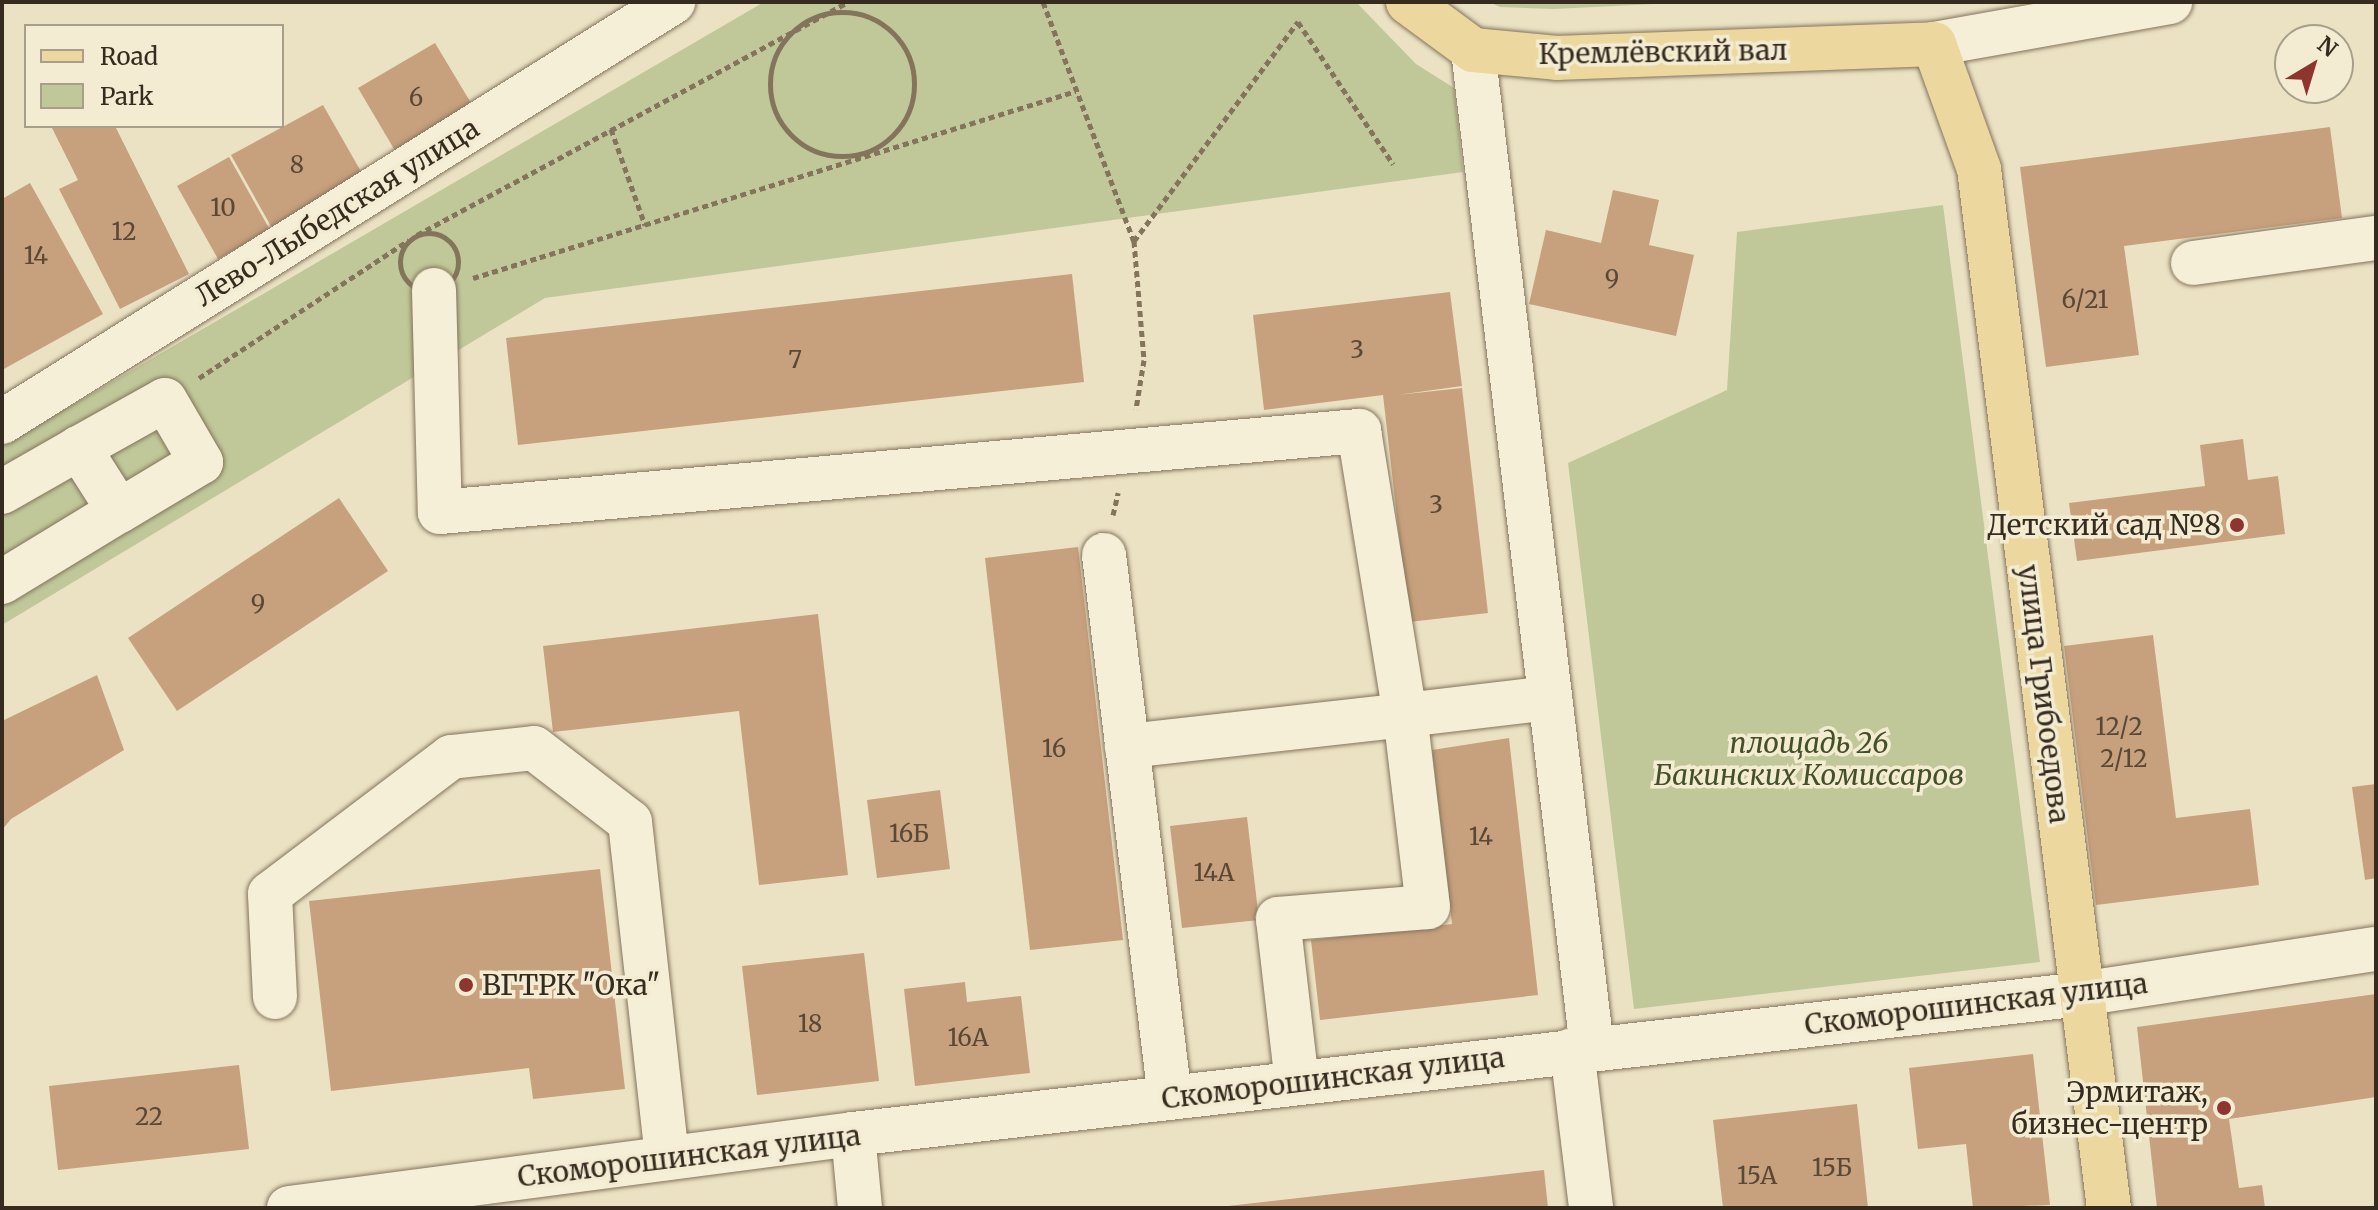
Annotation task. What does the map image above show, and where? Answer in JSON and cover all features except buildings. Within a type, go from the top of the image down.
[{"type":"main road","points":[[1408,2],[1473,50]]},
{"type":"main road","name":"Кремлёвский вал","points":[[1473,50],[1557,58],[1934,44]]},
{"type":"main road","name":"улица Грибоедова","points":[[1934,44],[1979,169],[2109,1208]]},
{"type":"street","name":"Лево-Лыбедская улица","points":[[2,422],[673,2]]},
{"type":"street","points":[[1934,44],[2170,2]]},
{"type":"street","points":[[1473,50],[1550,698],[1582,1049],[1591,1208]]},
{"type":"street","points":[[2193,263],[2376,238]]},
{"type":"street","points":[[438,289],[440,512],[1359,431],[1405,715],[1428,907],[1278,919],[1297,1083]]},
{"type":"street","points":[[2,492],[165,400],[201,462],[2,582]]},
{"type":"street","points":[[79,448],[119,511]]},
{"type":"street","points":[[1104,555],[1170,1098]]},
{"type":"street","points":[[1127,746],[1550,698]]},
{"type":"street","points":[[275,997],[270,894],[451,757],[534,748],[630,822],[667,1158]]},
{"type":"street","name":"Скоморошинская улица","points":[[291,1208],[853,1134],[2081,994],[2376,949]]},
{"type":"street","points":[[853,1134],[860,1208]]},
{"type":"path","points":[[417,235],[804,22],[848,2]]},
{"type":"path","points":[[1043,2],[1134,241],[1144,360],[1129,451],[1104,555]]},
{"type":"path","points":[[438,289],[871,150],[905,120],[914,75],[907,53],[875,20],[852,12],[827,13],[804,22],[786,38],[774,58],[769,83],[773,107],[802,145],[848,156],[871,150],[1076,91]]},
{"type":"path","points":[[1134,241],[1298,22],[1393,164]]},
{"type":"path","points":[[611,129],[645,225]]},
{"type":"path","points":[[165,400],[409,240]]},
{"type":"green space","points":[[764,2],[1356,2],[1416,64],[1454,88],[1463,172],[545,298],[2,625],[2,446]]},
{"type":"green space","points":[[1489,2],[1695,2],[1554,9],[1500,7]]},
{"type":"green space","name":"площадь 26 Бакинских Комиссаров","points":[[1943,205],[2040,962],[1634,1009],[1568,463],[1727,390],[1737,232]]},
{"type":"place","name":"Детский сад №8","points":[[2237,525]]},
{"type":"place","name":"ВГТРК \"Ока\"","points":[[466,985]]},
{"type":"place","name":"Эрмитаж, бизнес-центр","points":[[2224,1108]]}]
